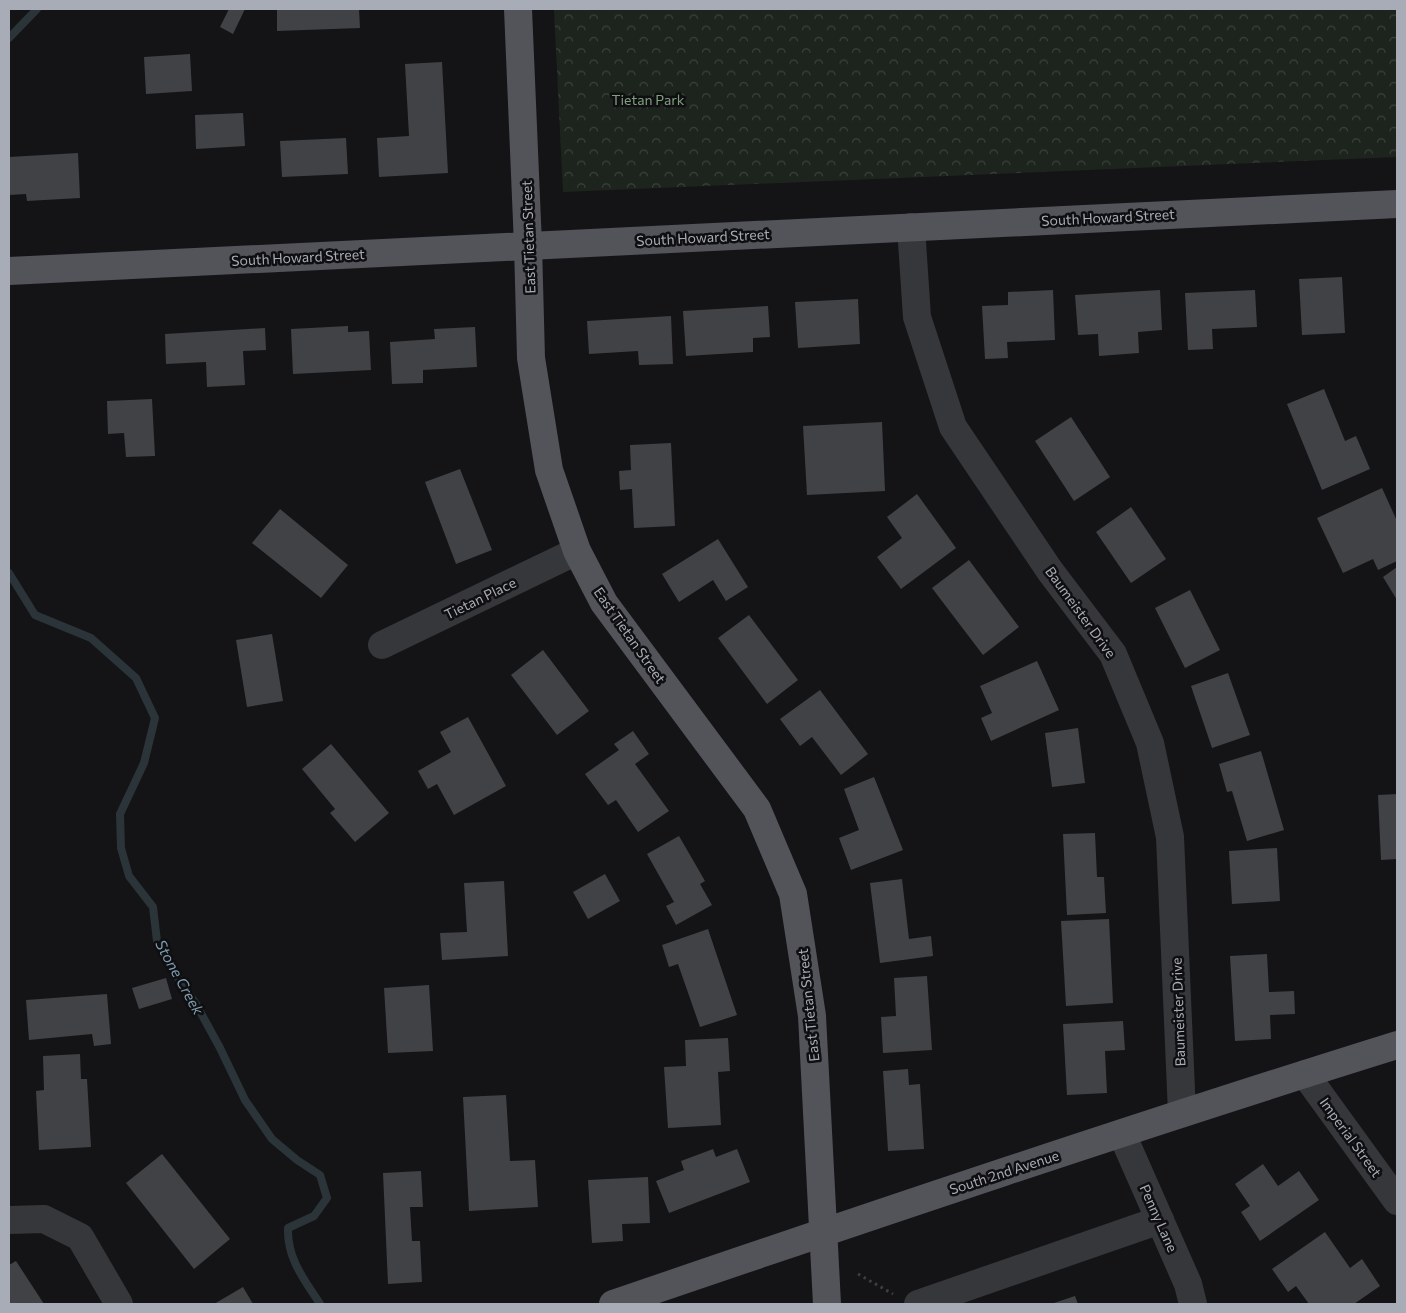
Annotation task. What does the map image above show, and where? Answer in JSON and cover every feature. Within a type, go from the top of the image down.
[{"type":"main road","name":"East Tietan Street","points":[[518,9],[531,358],[549,470],[577,551],[604,603],[757,809],[794,894],[812,1016],[827,1304]]},
{"type":"main road","name":"South Howard Street","points":[[9,270],[1397,204]]},
{"type":"main road","name":"South 2nd Avenue","points":[[613,1304],[1182,1113],[1397,1045]]},
{"type":"street","name":"Baumeister Drive","points":[[912,227],[917,317],[953,427],[1050,571],[1114,654],[1150,743],[1170,837],[1182,1113]]},
{"type":"street","name":"Tietan Place","points":[[382,645],[577,551]]},
{"type":"street","name":"Imperial Street","points":[[1306,1074],[1397,1201]]},
{"type":"street","name":"Penny Lane","points":[[1122,1134],[1188,1284],[1193,1304]]},
{"type":"street","points":[[9,1220],[44,1219],[80,1237],[119,1304]]},
{"type":"street","points":[[907,1300],[1160,1220]]},
{"type":"path","points":[[858,1274],[907,1300]]},
{"type":"green space","name":"Tietan Park","points":[[554,9],[1397,9],[1397,157],[563,192]]},
{"type":"building","points":[[229,9],[245,9],[233,34],[220,27]]},
{"type":"building","points":[[277,9],[359,9],[360,28],[277,31]]},
{"type":"building","points":[[190,54],[192,91],[146,94],[144,57]]},
{"type":"building","points":[[442,62],[448,173],[379,177],[377,138],[409,136],[405,64]]},
{"type":"building","points":[[243,113],[245,146],[196,149],[195,115]]},
{"type":"building","points":[[346,138],[348,174],[282,177],[280,141]]},
{"type":"building","points":[[78,153],[80,198],[27,201],[26,194],[9,195],[9,157]]},
{"type":"building","points":[[1342,277],[1345,333],[1302,335],[1299,279]]},
{"type":"building","points":[[1053,290],[1055,340],[1007,342],[1008,358],[985,359],[982,306],[1008,305],[1008,292]]},
{"type":"building","points":[[1160,290],[1162,330],[1138,332],[1139,353],[1099,356],[1098,334],[1078,335],[1075,295]]},
{"type":"building","points":[[1255,290],[1257,327],[1212,329],[1213,349],[1188,350],[1185,293]]},
{"type":"building","points":[[858,299],[860,344],[798,348],[795,302]]},
{"type":"building","points":[[768,306],[770,337],[753,338],[753,352],[686,356],[683,311]]},
{"type":"building","points":[[671,316],[673,364],[639,365],[638,351],[589,354],[587,321]]},
{"type":"building","points":[[348,326],[348,332],[369,331],[371,370],[293,374],[291,329]]},
{"type":"building","points":[[475,327],[477,367],[423,370],[423,383],[392,384],[390,342],[435,339],[434,329]]},
{"type":"building","points":[[265,328],[266,350],[243,351],[245,385],[207,387],[206,362],[166,364],[165,334]]},
{"type":"building","points":[[1324,389],[1345,441],[1356,436],[1370,469],[1322,490],[1287,404]]},
{"type":"building","points":[[152,399],[155,456],[126,457],[124,433],[108,434],[107,401]]},
{"type":"building","points":[[1071,417],[1110,477],[1074,501],[1035,441]]},
{"type":"building","points":[[882,422],[885,491],[807,495],[803,426]]},
{"type":"building","points":[[671,443],[675,526],[634,528],[632,489],[620,490],[619,471],[631,470],[630,445]]},
{"type":"building","points":[[460,469],[492,550],[456,564],[425,482]]},
{"type":"building","points":[[1382,488],[1397,521],[1397,561],[1378,570],[1373,559],[1343,573],[1317,518]]},
{"type":"building","points":[[917,494],[956,548],[901,589],[877,557],[902,538],[887,517]]},
{"type":"building","points":[[1131,507],[1166,559],[1131,583],[1096,532]]},
{"type":"building","points":[[280,509],[348,565],[321,598],[252,543]]},
{"type":"building","points":[[718,539],[748,587],[726,601],[713,580],[679,602],[662,574]]},
{"type":"building","points":[[969,560],[1019,627],[983,655],[932,588]]},
{"type":"building","points":[[1397,567],[1397,600],[1383,577]]},
{"type":"building","points":[[1190,590],[1220,650],[1185,668],[1155,608]]},
{"type":"building","points":[[749,615],[798,680],[767,704],[718,638]]},
{"type":"building","points":[[272,634],[283,701],[247,707],[236,640]]},
{"type":"building","points":[[543,650],[589,711],[557,735],[511,675]]},
{"type":"building","points":[[1037,661],[1059,710],[991,741],[981,718],[992,713],[980,686]]},
{"type":"building","points":[[1228,673],[1250,735],[1212,748],[1191,686]]},
{"type":"building","points":[[820,690],[868,754],[841,775],[812,737],[800,746],[780,719]]},
{"type":"building","points":[[468,717],[506,786],[454,815],[437,784],[428,789],[418,771],[451,752],[440,732]]},
{"type":"building","points":[[1078,728],[1085,783],[1052,787],[1045,733]]},
{"type":"building","points":[[633,731],[649,754],[635,764],[669,811],[638,832],[616,800],[608,805],[585,774],[619,750],[614,744]]},
{"type":"building","points":[[331,744],[389,813],[355,842],[330,813],[335,809],[302,769]]},
{"type":"building","points":[[1261,751],[1284,830],[1247,841],[1232,791],[1227,792],[1219,764]]},
{"type":"building","points":[[874,777],[903,850],[851,870],[839,838],[859,830],[844,789]]},
{"type":"building","points":[[1397,794],[1397,859],[1381,860],[1378,795]]},
{"type":"building","points":[[1095,833],[1097,877],[1104,877],[1106,913],[1067,915],[1063,834]]},
{"type":"building","points":[[679,836],[705,881],[700,884],[712,905],[676,925],[666,906],[674,902],[647,854]]},
{"type":"building","points":[[1277,848],[1280,901],[1232,904],[1229,851]]},
{"type":"building","points":[[605,874],[620,901],[588,919],[573,892]]},
{"type":"building","points":[[902,879],[909,939],[931,936],[933,956],[880,963],[870,883]]},
{"type":"building","points":[[504,881],[508,956],[442,960],[440,933],[467,932],[464,883]]},
{"type":"building","points":[[1109,919],[1113,1003],[1066,1006],[1061,921]]},
{"type":"building","points":[[708,929],[737,1015],[700,1027],[678,964],[669,967],[662,945]]},
{"type":"building","points":[[1267,954],[1269,992],[1294,991],[1295,1014],[1270,1015],[1271,1039],[1235,1041],[1230,956]]},
{"type":"building","points":[[927,976],[932,1050],[883,1053],[881,1017],[896,1016],[894,978]]},
{"type":"building","points":[[166,978],[172,999],[139,1009],[132,988]]},
{"type":"building","points":[[429,985],[433,1051],[388,1053],[384,988]]},
{"type":"building","points":[[107,994],[111,1044],[94,1046],[92,1034],[29,1040],[26,1000]]},
{"type":"building","points":[[1123,1021],[1125,1050],[1105,1051],[1107,1093],[1067,1095],[1063,1024]]},
{"type":"building","points":[[728,1038],[730,1071],[718,1072],[721,1125],[668,1128],[664,1067],[686,1066],[685,1040]]},
{"type":"building","points":[[80,1054],[81,1079],[87,1079],[91,1147],[39,1150],[36,1091],[44,1090],[43,1056]]},
{"type":"building","points":[[908,1069],[909,1085],[920,1084],[924,1149],[888,1151],[883,1071]]},
{"type":"building","points":[[506,1095],[510,1161],[535,1160],[538,1207],[469,1211],[463,1097]]},
{"type":"building","points":[[713,1149],[716,1157],[737,1149],[750,1182],[669,1213],[656,1181],[684,1170],[681,1161]]},
{"type":"building","points":[[162,1154],[230,1239],[194,1269],[126,1183]]},
{"type":"building","points":[[1263,1164],[1278,1186],[1299,1171],[1319,1200],[1260,1241],[1241,1212],[1250,1206],[1235,1184]]},
{"type":"building","points":[[421,1171],[423,1207],[410,1207],[412,1241],[420,1241],[422,1282],[388,1284],[383,1173]]},
{"type":"building","points":[[648,1177],[650,1223],[622,1224],[623,1241],[592,1243],[588,1180]]},
{"type":"building","points":[[1325,1232],[1350,1268],[1362,1259],[1380,1286],[1354,1304],[1309,1304],[1296,1286],[1288,1292],[1272,1269]]},
{"type":"building","points":[[16,1261],[44,1304],[9,1304],[9,1265]]},
{"type":"building","points":[[243,1287],[253,1304],[214,1304]]},
{"type":"building","points":[[1075,1296],[1078,1304],[1051,1304]]},
{"type":"waterway","name":"Stone Creek","points":[[9,38],[37,9]]},
{"type":"waterway","name":"Stone Creek","points":[[9,573],[35,615],[91,638],[136,678],[155,718],[144,763],[120,814],[121,848],[129,876],[153,907],[157,941],[170,966],[196,1004],[245,1100],[272,1139],[297,1160],[320,1175],[327,1198],[314,1216],[288,1228],[288,1239],[293,1259],[320,1304]]}]
